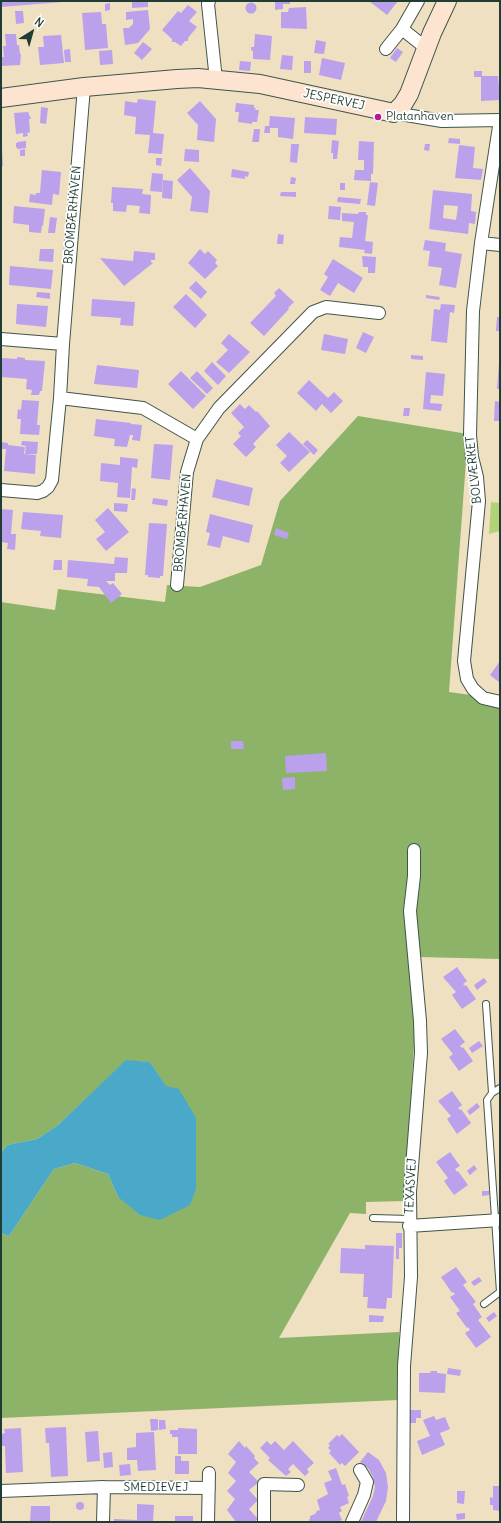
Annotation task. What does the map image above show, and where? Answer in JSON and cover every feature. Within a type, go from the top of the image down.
[{"type":"street","points":[[209,1],[216,80]]},
{"type":"street","points":[[386,49],[402,29],[418,1]]},
{"type":"street","points":[[394,113],[408,94],[432,33],[447,1]]},
{"type":"street","points":[[402,29],[426,48]]},
{"type":"street","name":"JESPERVEJ","points":[[1,98],[84,87],[177,78],[260,84],[394,113],[442,121],[500,120]]},
{"type":"street","name":"BROMBÆRHAVEN","points":[[1,490],[37,493],[48,487],[52,480],[60,398],[84,87]]},
{"type":"street","name":"BOLVÆRKET","points":[[500,120],[481,243],[473,311],[470,435],[472,457],[477,477],[479,501],[464,661],[467,679],[473,689],[483,698],[500,702]]},
{"type":"street","points":[[481,243],[500,245]]},
{"type":"street","name":"BROMBÆRHAVEN","points":[[177,585],[187,472],[197,439],[219,408],[313,312],[326,307],[379,313]]},
{"type":"street","points":[[1,339],[63,344]]},
{"type":"street","points":[[60,398],[143,408],[197,439]]},
{"type":"street","name":"TEXASVEJ","points":[[403,1522],[404,1359],[411,1277],[411,1242],[409,1223],[410,1192],[421,1053],[420,1022],[410,911],[414,876],[414,850]]},
{"type":"street","points":[[409,1223],[497,1220]]},
{"type":"street","points":[[352,1522],[364,1496],[367,1482],[360,1470]]},
{"type":"street","points":[[208,1522],[209,1473]]},
{"type":"street","points":[[264,1522],[264,1484],[298,1484]]},
{"type":"street","points":[[103,1522],[104,1487]]},
{"type":"street","name":"SMEDIEVEJ","points":[[1,1491],[104,1487],[209,1488]]},
{"type":"lane","points":[[486,1004],[492,1094]]},
{"type":"lane","points":[[484,1304],[500,1292],[497,1220],[486,1100],[500,1088]]},
{"type":"lane","points":[[373,1218],[409,1223]]},
{"type":"green space","points":[[358,416],[468,434],[449,692],[500,699],[500,959],[419,957],[405,1201],[366,1202],[366,1214],[350,1213],[279,1338],[399,1332],[398,1400],[1,1418],[1,1233],[9,1236],[54,1169],[75,1163],[108,1174],[118,1197],[166,1087],[150,1062],[126,1061],[58,1125],[37,1139],[7,1145],[1,1153],[1,602],[55,610],[58,589],[165,602],[167,585],[200,587],[261,565],[280,501]]},
{"type":"green space","points":[[491,502],[500,503],[500,531],[489,534]]},
{"type":"water","points":[[126,1060],[150,1062],[166,1086],[179,1089],[196,1118],[196,1189],[190,1205],[160,1220],[140,1215],[118,1197],[108,1174],[75,1163],[54,1169],[9,1236],[1,1233],[1,1153],[7,1145],[37,1139],[58,1125]]},
{"type":"building","points":[[1,1],[62,1],[62,2],[1,7]]},
{"type":"building","points":[[132,1],[148,1],[148,7],[132,8]]},
{"type":"building","points":[[275,1],[290,1],[290,4],[283,4],[283,9],[275,10]]},
{"type":"building","points":[[369,1],[398,1],[387,15]]},
{"type":"building","points":[[110,3],[110,10],[105,11],[105,4]]},
{"type":"building","points":[[249,3],[253,3],[255,4],[255,12],[249,13],[246,10],[246,6]]},
{"type":"building","points":[[188,5],[197,12],[189,21],[197,27],[188,38],[188,41],[185,41],[181,46],[175,42],[172,42],[172,39],[162,30],[178,11],[181,13]]},
{"type":"building","points":[[306,7],[307,29],[281,28],[281,12],[288,12],[289,8]]},
{"type":"building","points":[[148,10],[150,29],[138,43],[125,45],[123,28],[129,28],[133,24],[133,19],[126,20],[126,12]]},
{"type":"building","points":[[15,11],[23,11],[24,23],[16,24]]},
{"type":"building","points":[[101,12],[102,24],[106,24],[108,48],[85,50],[82,13]]},
{"type":"building","points":[[5,34],[16,34],[17,45],[19,45],[21,54],[20,65],[1,66],[1,57],[4,57],[3,46],[6,46]]},
{"type":"building","points":[[255,34],[272,36],[270,60],[253,59],[253,51],[251,50],[251,47],[254,47]]},
{"type":"building","points":[[61,35],[64,63],[40,65],[38,47],[44,47],[43,36]]},
{"type":"building","points":[[316,40],[326,42],[324,54],[314,53]]},
{"type":"building","points":[[143,42],[152,49],[142,60],[134,53]]},
{"type":"building","points":[[397,48],[403,52],[396,62],[390,58]]},
{"type":"building","points":[[70,49],[71,62],[65,62],[64,50]]},
{"type":"building","points":[[112,50],[113,64],[100,65],[99,51]]},
{"type":"building","points":[[282,55],[293,56],[292,70],[280,69]]},
{"type":"building","points":[[322,58],[345,63],[341,80],[319,75]]},
{"type":"building","points":[[240,61],[251,62],[250,71],[239,70]]},
{"type":"building","points":[[304,61],[311,61],[311,73],[304,73]]},
{"type":"building","points":[[474,71],[482,71],[482,76],[498,76],[500,100],[481,101],[481,77],[474,77]]},
{"type":"building","points":[[138,99],[156,101],[153,133],[164,134],[162,154],[148,153],[150,135],[135,134],[136,117],[124,115],[125,101],[137,103]]},
{"type":"building","points":[[200,101],[216,119],[214,142],[197,140],[198,125],[187,113]]},
{"type":"building","points":[[236,103],[254,105],[254,108],[256,108],[255,110],[259,110],[257,122],[252,122],[252,124],[238,122],[239,112],[235,112]]},
{"type":"building","points":[[41,107],[48,108],[46,124],[40,123]]},
{"type":"building","points":[[28,112],[31,119],[29,119],[30,132],[27,133],[28,136],[23,137],[23,133],[16,134],[14,113]]},
{"type":"building","points":[[270,116],[295,118],[293,139],[278,137],[278,128],[270,128],[270,133],[264,133],[265,126],[269,126]]},
{"type":"building","points":[[305,117],[337,119],[336,135],[304,133]]},
{"type":"building","points":[[254,129],[260,129],[259,142],[252,142]]},
{"type":"building","points":[[449,138],[460,139],[460,144],[448,143]]},
{"type":"building","points":[[332,140],[339,141],[337,159],[333,159],[333,153],[331,153]]},
{"type":"building","points":[[26,141],[26,148],[18,149],[16,147],[17,142]]},
{"type":"building","points":[[359,141],[374,142],[373,174],[371,174],[371,181],[354,180],[355,170],[364,170],[364,160],[358,160]]},
{"type":"building","points":[[291,144],[299,144],[297,163],[290,162]]},
{"type":"building","points":[[425,144],[430,144],[429,151],[424,150]]},
{"type":"building","points":[[459,145],[475,147],[473,168],[483,169],[481,180],[455,178]]},
{"type":"building","points":[[2,149],[3,166],[1,166],[1,150]]},
{"type":"building","points":[[25,149],[25,156],[20,156],[20,150]]},
{"type":"building","points":[[185,149],[199,150],[199,162],[184,161]]},
{"type":"building","points":[[156,158],[162,158],[161,166],[156,165]]},
{"type":"building","points":[[190,168],[210,191],[208,213],[190,211],[192,197],[177,180]]},
{"type":"building","points":[[232,169],[249,172],[248,177],[245,176],[245,179],[231,177]]},
{"type":"building","points":[[42,170],[61,172],[59,195],[53,194],[52,205],[29,202],[30,194],[36,195],[36,193],[40,193]]},
{"type":"building","points":[[152,173],[163,174],[162,192],[150,191]]},
{"type":"building","points":[[291,177],[296,178],[295,184],[290,184]]},
{"type":"building","points":[[163,180],[173,181],[172,199],[162,198]]},
{"type":"building","points":[[370,182],[378,183],[375,206],[367,205]]},
{"type":"building","points":[[340,183],[345,183],[345,190],[340,190]]},
{"type":"building","points":[[112,187],[143,189],[142,194],[151,195],[150,214],[139,213],[140,206],[127,205],[126,212],[113,211],[113,203],[111,203]]},
{"type":"building","points":[[433,190],[472,194],[471,211],[476,212],[475,224],[469,223],[468,234],[429,229]],"holes":[[[444,205],[458,206],[456,220],[443,218]]]},
{"type":"building","points":[[281,192],[296,192],[296,197],[280,196]]},
{"type":"building","points":[[338,197],[361,199],[360,204],[337,202]]},
{"type":"building","points":[[14,206],[45,209],[41,233],[29,232],[29,225],[13,223]]},
{"type":"building","points":[[329,206],[341,207],[340,220],[328,219]]},
{"type":"building","points":[[359,212],[366,212],[366,215],[368,215],[365,241],[373,242],[372,254],[364,253],[365,250],[339,247],[340,237],[352,238],[354,222],[342,221],[342,213],[358,214]]},
{"type":"building","points":[[50,217],[57,218],[55,233],[48,233]]},
{"type":"building","points":[[278,234],[284,235],[283,244],[277,244]]},
{"type":"building","points":[[425,240],[446,243],[445,251],[462,254],[456,288],[439,285],[442,268],[428,266],[430,251],[423,250]]},
{"type":"building","points":[[40,249],[54,249],[53,262],[39,261]]},
{"type":"building","points":[[200,249],[205,254],[208,251],[217,260],[215,263],[218,266],[205,279],[188,263]]},
{"type":"building","points":[[134,251],[155,253],[155,260],[151,260],[153,263],[124,286],[100,258],[133,261]]},
{"type":"building","points":[[362,256],[376,257],[375,273],[368,273],[368,267],[363,267]]},
{"type":"building","points":[[333,259],[363,278],[354,293],[338,283],[330,296],[320,290],[328,277],[324,274]]},
{"type":"building","points":[[10,266],[53,270],[51,289],[9,285]]},
{"type":"building","points":[[196,281],[207,292],[201,299],[189,288]]},
{"type":"building","points":[[279,288],[294,302],[264,336],[250,323],[276,296],[274,293]]},
{"type":"building","points":[[37,292],[50,293],[50,299],[36,297]]},
{"type":"building","points":[[186,294],[207,315],[195,328],[173,307]]},
{"type":"building","points":[[426,295],[440,297],[439,300],[426,298]]},
{"type":"building","points":[[92,299],[135,302],[133,326],[120,325],[121,318],[91,316]]},
{"type":"building","points":[[17,304],[48,306],[46,327],[16,324]]},
{"type":"building","points":[[441,304],[455,305],[454,313],[450,312],[447,343],[431,341],[434,309],[440,310]]},
{"type":"building","points":[[497,317],[500,317],[500,331],[496,331]]},
{"type":"building","points":[[363,332],[374,337],[366,353],[356,348]]},
{"type":"building","points":[[229,334],[250,352],[229,373],[216,362],[228,350],[221,343]]},
{"type":"building","points":[[324,334],[348,339],[345,354],[321,350]]},
{"type":"building","points":[[411,355],[423,356],[423,360],[411,359]]},
{"type":"building","points":[[17,357],[25,358],[25,360],[45,361],[42,391],[40,391],[39,395],[31,395],[32,390],[26,389],[27,379],[1,377],[2,358],[17,359]]},
{"type":"building","points":[[212,362],[226,376],[218,385],[204,371]]},
{"type":"building","points":[[499,363],[500,389],[497,389]]},
{"type":"building","points":[[97,365],[139,370],[137,388],[94,384]]},
{"type":"building","points":[[181,371],[206,396],[193,409],[168,384]]},
{"type":"building","points":[[197,371],[213,388],[207,394],[190,378]]},
{"type":"building","points":[[426,372],[445,374],[443,396],[431,395],[430,403],[442,404],[441,411],[423,409]]},
{"type":"building","points":[[309,380],[328,398],[334,392],[343,401],[331,413],[322,404],[316,411],[297,393]]},
{"type":"building","points":[[22,400],[39,401],[37,425],[40,425],[39,435],[20,434],[21,419],[17,419],[18,409],[21,410]]},
{"type":"building","points":[[495,401],[500,402],[500,421],[494,421]]},
{"type":"building","points":[[240,404],[245,409],[249,405],[256,412],[257,411],[270,426],[253,444],[256,447],[246,457],[233,444],[241,436],[238,433],[244,427],[231,413]]},
{"type":"building","points":[[404,408],[410,408],[409,416],[403,416]]},
{"type":"building","points":[[96,419],[142,425],[140,441],[132,440],[133,435],[130,435],[127,447],[114,446],[115,439],[94,436]]},
{"type":"building","points":[[289,432],[310,452],[289,472],[280,463],[287,456],[276,445]]},
{"type":"building","points":[[307,440],[318,450],[314,455],[303,444]]},
{"type":"building","points":[[22,441],[38,442],[37,454],[25,454],[26,446],[21,445]]},
{"type":"building","points":[[1,442],[8,443],[8,445],[25,447],[24,454],[36,455],[35,474],[4,471],[6,449],[1,449]]},
{"type":"building","points":[[154,444],[173,445],[170,480],[151,478]]},
{"type":"building","points":[[120,457],[138,459],[137,468],[132,467],[130,498],[117,497],[118,483],[100,481],[101,463],[120,465]]},
{"type":"building","points":[[216,479],[253,488],[249,506],[212,497]]},
{"type":"building","points":[[132,488],[136,489],[135,500],[131,500]]},
{"type":"building","points":[[153,498],[168,500],[167,506],[152,504]]},
{"type":"building","points":[[114,503],[128,504],[127,512],[114,511]]},
{"type":"building","points":[[108,508],[129,532],[106,551],[96,539],[105,532],[95,520]]},
{"type":"building","points":[[1,509],[13,510],[11,534],[16,534],[15,550],[7,549],[8,543],[1,542]]},
{"type":"building","points":[[23,512],[63,515],[61,538],[40,536],[41,531],[21,529]]},
{"type":"building","points":[[210,514],[253,525],[249,543],[223,536],[220,548],[207,545],[210,533],[206,532]]},
{"type":"building","points":[[149,523],[167,524],[163,576],[160,576],[160,578],[148,577],[148,575],[145,575]]},
{"type":"building","points":[[276,528],[289,533],[287,539],[274,535]]},
{"type":"building","points":[[115,557],[128,558],[127,573],[115,573],[115,581],[106,581],[110,585],[113,583],[122,594],[111,603],[99,587],[87,586],[88,579],[67,577],[68,560],[114,564]]},
{"type":"building","points":[[54,560],[62,560],[62,570],[53,570]]},
{"type":"building","points":[[500,661],[500,683],[490,675]]},
{"type":"building","points":[[231,741],[243,741],[244,749],[231,749]]},
{"type":"building","points":[[326,753],[327,771],[286,773],[285,756]]},
{"type":"building","points":[[295,777],[295,789],[283,790],[282,778]]},
{"type":"building","points":[[457,967],[467,981],[463,984],[465,986],[466,985],[476,999],[462,1009],[452,995],[456,992],[443,977]]},
{"type":"building","points":[[484,978],[487,982],[477,990],[474,985]]},
{"type":"building","points":[[455,1029],[465,1042],[460,1046],[462,1048],[463,1047],[473,1061],[459,1071],[449,1057],[453,1054],[441,1039]]},
{"type":"building","points":[[479,1041],[483,1046],[472,1053],[469,1048]]},
{"type":"building","points":[[452,1091],[462,1105],[458,1108],[460,1110],[461,1109],[471,1123],[457,1134],[447,1119],[451,1116],[438,1101]]},
{"type":"building","points":[[477,1103],[480,1107],[470,1115],[467,1111]]},
{"type":"building","points":[[450,1152],[460,1166],[455,1169],[468,1185],[454,1195],[444,1181],[448,1178],[436,1162]]},
{"type":"building","points":[[474,1165],[477,1169],[470,1175],[467,1171]]},
{"type":"building","points":[[482,1191],[489,1191],[489,1195],[482,1196]]},
{"type":"building","points":[[396,1233],[402,1233],[402,1248],[399,1248],[399,1259],[396,1259]]},
{"type":"building","points":[[365,1245],[394,1246],[392,1298],[387,1298],[386,1309],[367,1308],[368,1297],[363,1297],[364,1274],[340,1273],[341,1248],[365,1249]]},
{"type":"building","points":[[456,1267],[467,1282],[463,1285],[476,1302],[473,1304],[482,1317],[478,1320],[491,1337],[476,1348],[465,1333],[470,1330],[456,1313],[460,1311],[450,1297],[455,1294],[453,1292],[452,1293],[441,1277]]},
{"type":"building","points":[[479,1277],[482,1281],[474,1286],[471,1282]]},
{"type":"building","points":[[494,1312],[497,1316],[489,1322],[486,1318]]},
{"type":"building","points":[[369,1315],[384,1316],[383,1322],[369,1322]]},
{"type":"building","points":[[448,1368],[461,1370],[460,1376],[447,1374]]},
{"type":"building","points":[[431,1371],[446,1374],[445,1393],[419,1392],[419,1373],[430,1373]]},
{"type":"building","points":[[407,1410],[421,1410],[421,1418],[416,1418],[416,1423],[407,1423]]},
{"type":"building","points":[[434,1416],[436,1420],[445,1417],[450,1429],[440,1433],[445,1445],[422,1455],[417,1441],[430,1436],[423,1420]]},
{"type":"building","points":[[150,1419],[158,1419],[158,1430],[151,1431]]},
{"type":"building","points":[[159,1420],[165,1420],[166,1429],[159,1430]]},
{"type":"building","points":[[66,1427],[68,1476],[51,1477],[49,1443],[46,1443],[45,1428]]},
{"type":"building","points":[[21,1428],[23,1472],[6,1473],[5,1446],[1,1446],[1,1434],[5,1433],[4,1429]]},
{"type":"building","points":[[178,1428],[197,1429],[197,1454],[178,1454],[178,1437],[172,1437],[170,1430],[178,1430]]},
{"type":"building","points":[[98,1431],[100,1461],[87,1462],[85,1432]]},
{"type":"building","points":[[154,1432],[156,1470],[138,1471],[137,1460],[127,1460],[127,1448],[136,1447],[136,1433]]},
{"type":"building","points":[[342,1434],[359,1452],[345,1466],[342,1463],[340,1465],[329,1453],[331,1451],[328,1448],[330,1445],[328,1444],[337,1435],[339,1437]]},
{"type":"building","points":[[239,1441],[245,1448],[246,1446],[259,1463],[249,1472],[259,1482],[249,1490],[258,1500],[249,1509],[258,1519],[254,1522],[236,1522],[227,1510],[235,1499],[227,1491],[236,1481],[228,1473],[236,1462],[228,1454]]},
{"type":"building","points":[[267,1441],[271,1445],[275,1441],[284,1450],[293,1441],[314,1463],[307,1469],[309,1472],[305,1476],[293,1464],[288,1469],[291,1472],[286,1476],[268,1460],[270,1458],[260,1448]]},
{"type":"building","points":[[112,1452],[113,1467],[104,1468],[103,1453]]},
{"type":"building","points":[[368,1452],[379,1460],[386,1473],[388,1487],[386,1501],[376,1522],[361,1522],[373,1496],[375,1487],[373,1477],[368,1468],[360,1462]]},
{"type":"building","points":[[175,1456],[181,1456],[181,1461],[189,1461],[189,1474],[175,1474]]},
{"type":"building","points":[[130,1464],[131,1475],[120,1476],[119,1465]]},
{"type":"building","points":[[336,1468],[342,1485],[345,1484],[349,1496],[347,1497],[349,1503],[340,1507],[342,1511],[339,1513],[342,1520],[338,1522],[310,1522],[310,1516],[320,1510],[317,1500],[328,1494],[324,1483],[332,1480],[328,1471]]},
{"type":"building","points":[[493,1486],[500,1486],[500,1511],[493,1510],[493,1505],[490,1505],[490,1497],[493,1498]]},
{"type":"building","points":[[457,1491],[465,1491],[464,1504],[457,1503]]},
{"type":"building","points":[[78,1502],[82,1502],[84,1506],[82,1510],[78,1510],[76,1508],[76,1504]]},
{"type":"building","points":[[137,1504],[154,1505],[153,1522],[114,1522],[114,1519],[137,1520]]},
{"type":"building","points":[[31,1506],[50,1506],[50,1522],[30,1522]]},
{"type":"building","points":[[465,1513],[465,1519],[457,1520],[456,1514]]},
{"type":"building","points":[[175,1516],[193,1516],[193,1522],[175,1522]]},
{"type":"place","name":"Platanhaven","points":[[378,117]]}]
